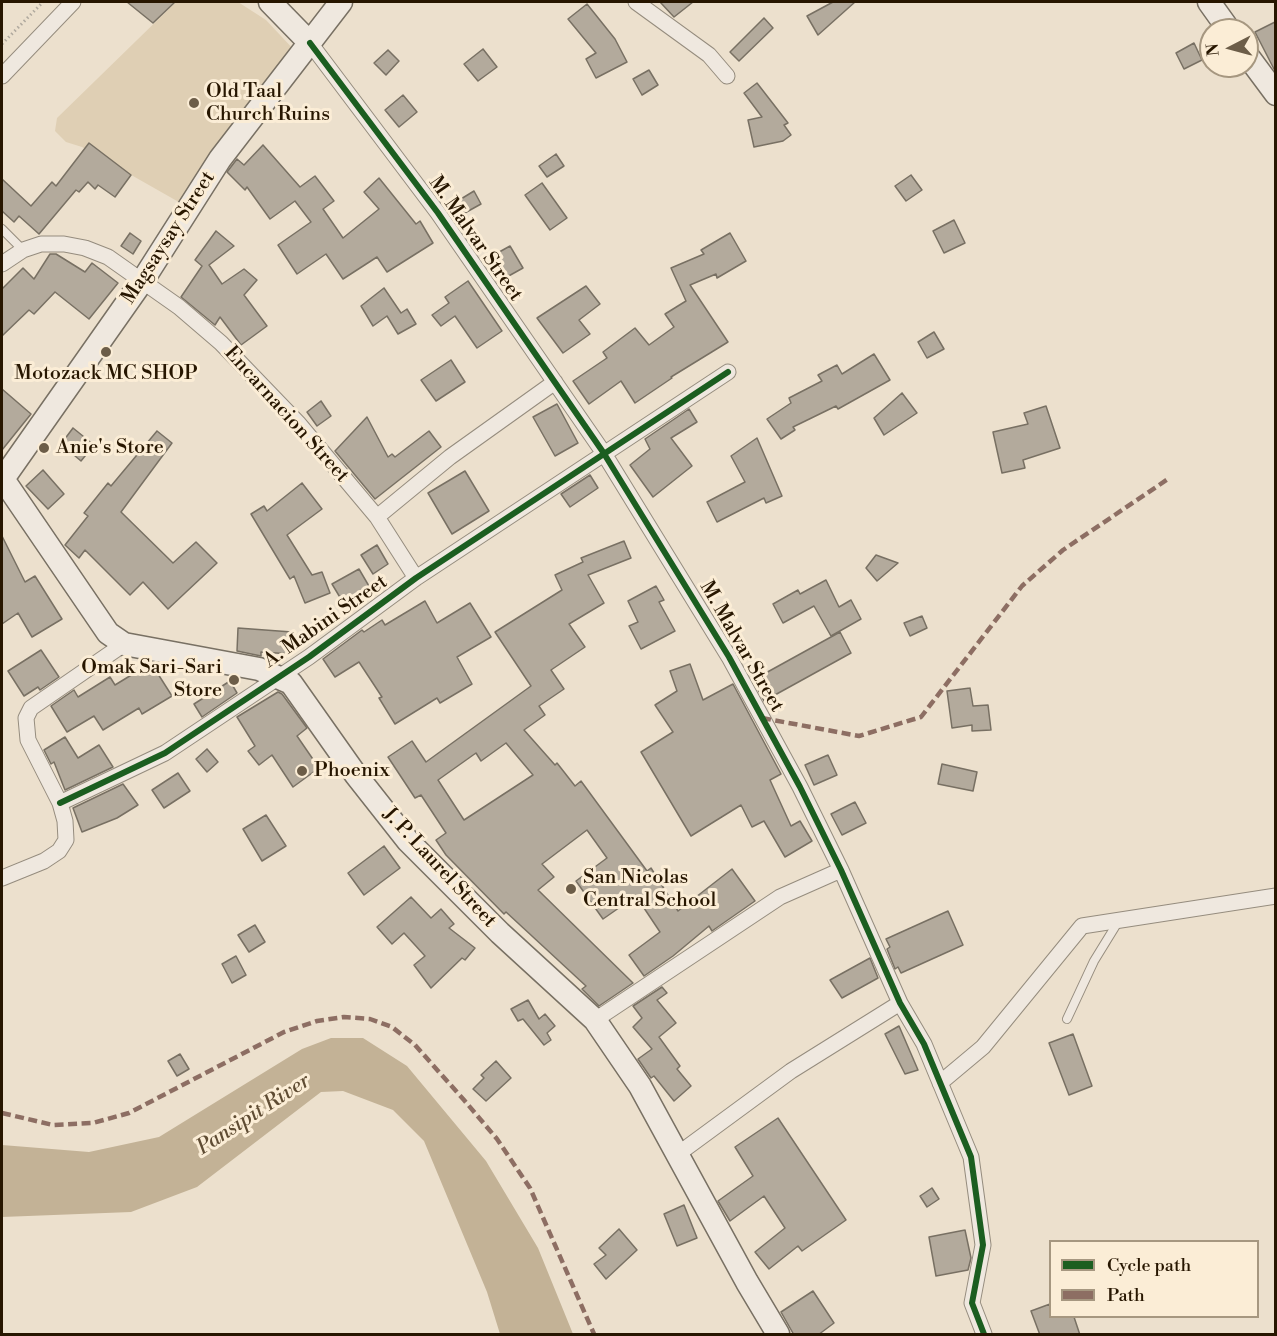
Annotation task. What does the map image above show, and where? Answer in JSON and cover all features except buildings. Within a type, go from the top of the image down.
[{"type":"main road","name":"M. Malvar Street","points":[[270,2],[310,43]]},
{"type":"main road","name":"Magsaysay Street","points":[[2,478],[143,280],[220,159],[341,2]]},
{"type":"main road","points":[[1209,2],[1220,18]]},
{"type":"main road","points":[[1259,72],[1275,94]]},
{"type":"main road","name":"J. P. Laurel Street","points":[[2,478],[90,611],[108,633],[124,644],[259,669],[291,683],[356,776],[408,841],[500,933],[595,1020],[640,1086],[778,1335]]},
{"type":"street","points":[[2,76],[73,2]]},
{"type":"street","points":[[636,2],[709,55],[727,76]]},
{"type":"street","name":"M. Malvar Street","points":[[310,43],[438,213],[603,452],[734,665],[841,870],[900,1003],[924,1044],[971,1157],[983,1245],[972,1303],[984,1335]]},
{"type":"street","name":"Encarnacion Street","points":[[2,264],[22,249],[41,244],[64,244],[85,248],[108,257],[143,280],[221,343],[273,394],[376,517],[416,578]]},
{"type":"street","name":"A. Mabini Street","points":[[60,803],[165,753],[309,657],[416,578],[603,452],[728,372]]},
{"type":"street","points":[[376,517],[450,457],[555,382]]},
{"type":"street","points":[[2,878],[44,861],[59,852],[66,840],[65,821],[60,803],[28,740],[26,718],[31,708],[124,644]]},
{"type":"street","points":[[595,1020],[780,897],[841,870]]},
{"type":"street","points":[[940,1083],[983,1047],[1082,927],[1275,896]]},
{"type":"street","points":[[678,1154],[790,1071],[900,1003]]},
{"type":"lane","points":[[2,229],[22,249]]},
{"type":"lane","points":[[1067,1018],[1094,961],[1118,921]]},
{"type":"path","points":[[2,44],[43,2]]},
{"type":"shaded area","points":[[176,2],[238,2],[266,20],[296,52],[184,205],[82,147],[66,142],[55,131],[57,118]]},
{"type":"water","name":"Pansipit River","points":[[331,1038],[363,1038],[407,1066],[486,1161],[538,1248],[573,1334],[500,1334],[487,1292],[424,1141],[393,1110],[343,1091],[321,1092],[197,1187],[131,1212],[2,1217],[2,1145],[89,1152],[159,1137],[302,1049]]},
{"type":"marked path","points":[[762,718],[859,736],[921,717],[1022,586],[1063,550],[1168,479]]},
{"type":"marked path","points":[[2,1113],[53,1125],[93,1123],[129,1113],[284,1032],[317,1021],[344,1017],[370,1019],[392,1027],[415,1045],[464,1100],[497,1139],[530,1188],[594,1334]]},
{"type":"cycle path","points":[[310,43],[438,213],[603,452],[729,657],[800,787],[841,870],[900,1003],[924,1044],[971,1157],[983,1245],[972,1303],[984,1334]]},
{"type":"cycle path","points":[[60,803],[165,753],[309,657],[416,578],[728,372]]},
{"type":"place","name":"Old Taal Church Ruins","points":[[194,103]]},
{"type":"place","name":"Motozack MC SHOP","points":[[106,352]]},
{"type":"place","name":"Anie's Store","points":[[44,448]]},
{"type":"place","name":"Omak Sari-Sari Store","points":[[234,680]]},
{"type":"place","name":"Phoenix","points":[[302,771]]},
{"type":"place","name":"San Nicolas Central School","points":[[571,889]]}]
